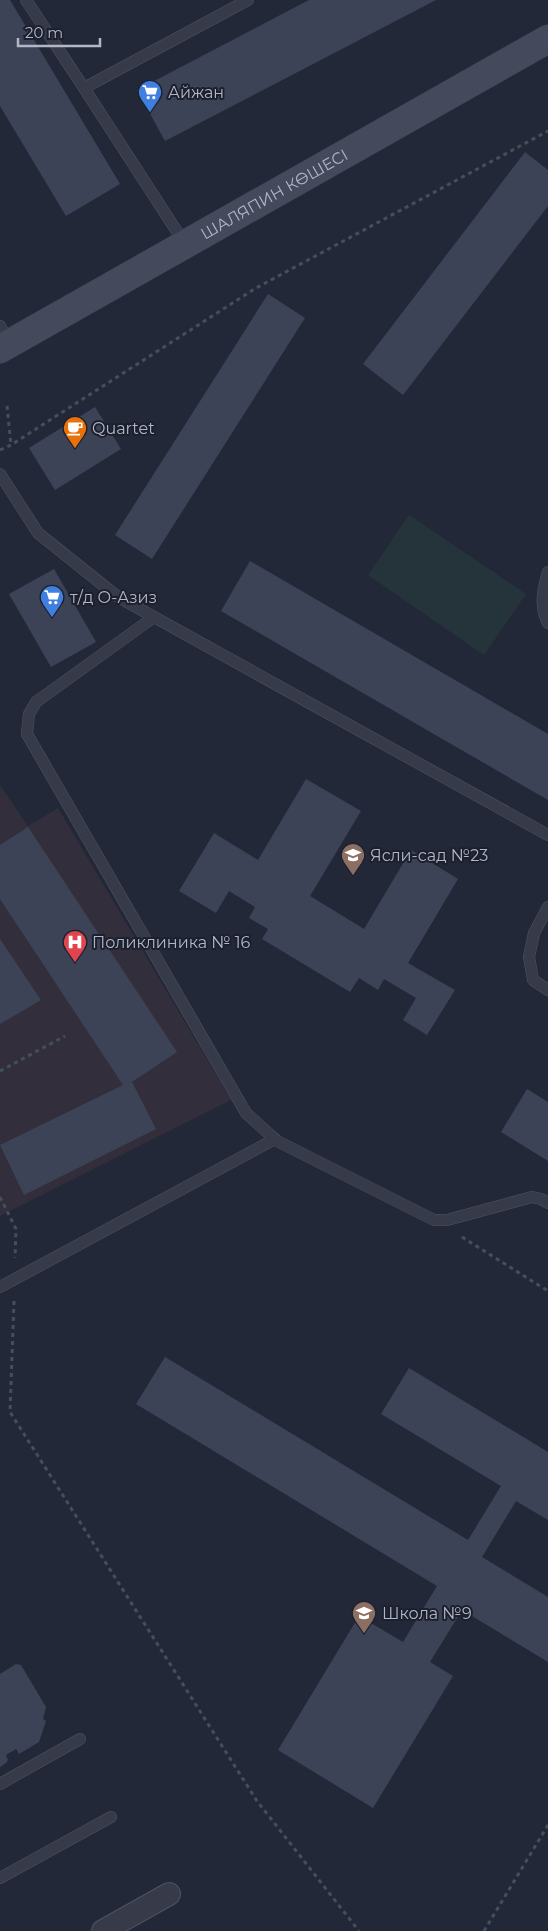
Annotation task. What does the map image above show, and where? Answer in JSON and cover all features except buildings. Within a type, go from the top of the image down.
[{"type":"main road","name":"ШАЛЯПИН КӨШЕСІ","points":[[3,340],[186,244],[548,39]]},
{"type":"street","points":[[103,1931],[169,1894]]},
{"type":"lane","points":[[26,0],[186,244]]},
{"type":"lane","points":[[84,88],[248,0]]},
{"type":"lane","points":[[0,474],[38,534],[118,597],[548,835]]},
{"type":"lane","points":[[548,572],[543,589],[542,607],[548,623]]},
{"type":"lane","points":[[154,617],[36,702],[29,714],[26,727],[27,734],[246,1113],[275,1139],[436,1221],[447,1220],[522,1198],[532,1197],[548,1203]]},
{"type":"lane","points":[[548,907],[534,933],[529,957],[533,980],[548,990]]},
{"type":"lane","points":[[0,1287],[275,1139]]},
{"type":"lane","points":[[0,1784],[80,1739]]},
{"type":"lane","points":[[0,1878],[111,1817]]},
{"type":"path","points":[[0,450],[12,445],[256,288],[548,131]]},
{"type":"path","points":[[7,406],[12,445]]},
{"type":"path","points":[[0,1071],[65,1036]]},
{"type":"path","points":[[0,1197],[16,1228],[10,1412],[257,1801],[359,1931]]},
{"type":"path","points":[[436,1221],[548,1291]]},
{"type":"path","points":[[484,1931],[548,1825]]},
{"type":"shaded area","points":[[409,515],[526,594],[484,655],[368,575]]},
{"type":"shaded area","name":"Поликлиника № 16","points":[[0,785],[28,826],[58,808],[231,1100],[0,1216]]},
{"type":"place","name":"Айжан","points":[[150,113]]},
{"type":"place","name":"Quartet","points":[[75,449]]},
{"type":"place","name":"т/д О-Азиз","points":[[52,618]]},
{"type":"place","name":"Ясли-сад №23","points":[[353,876]]},
{"type":"place","name":"Поликлиника № 16","points":[[75,963]]},
{"type":"place","name":"Школа №9","points":[[364,1634]]}]
